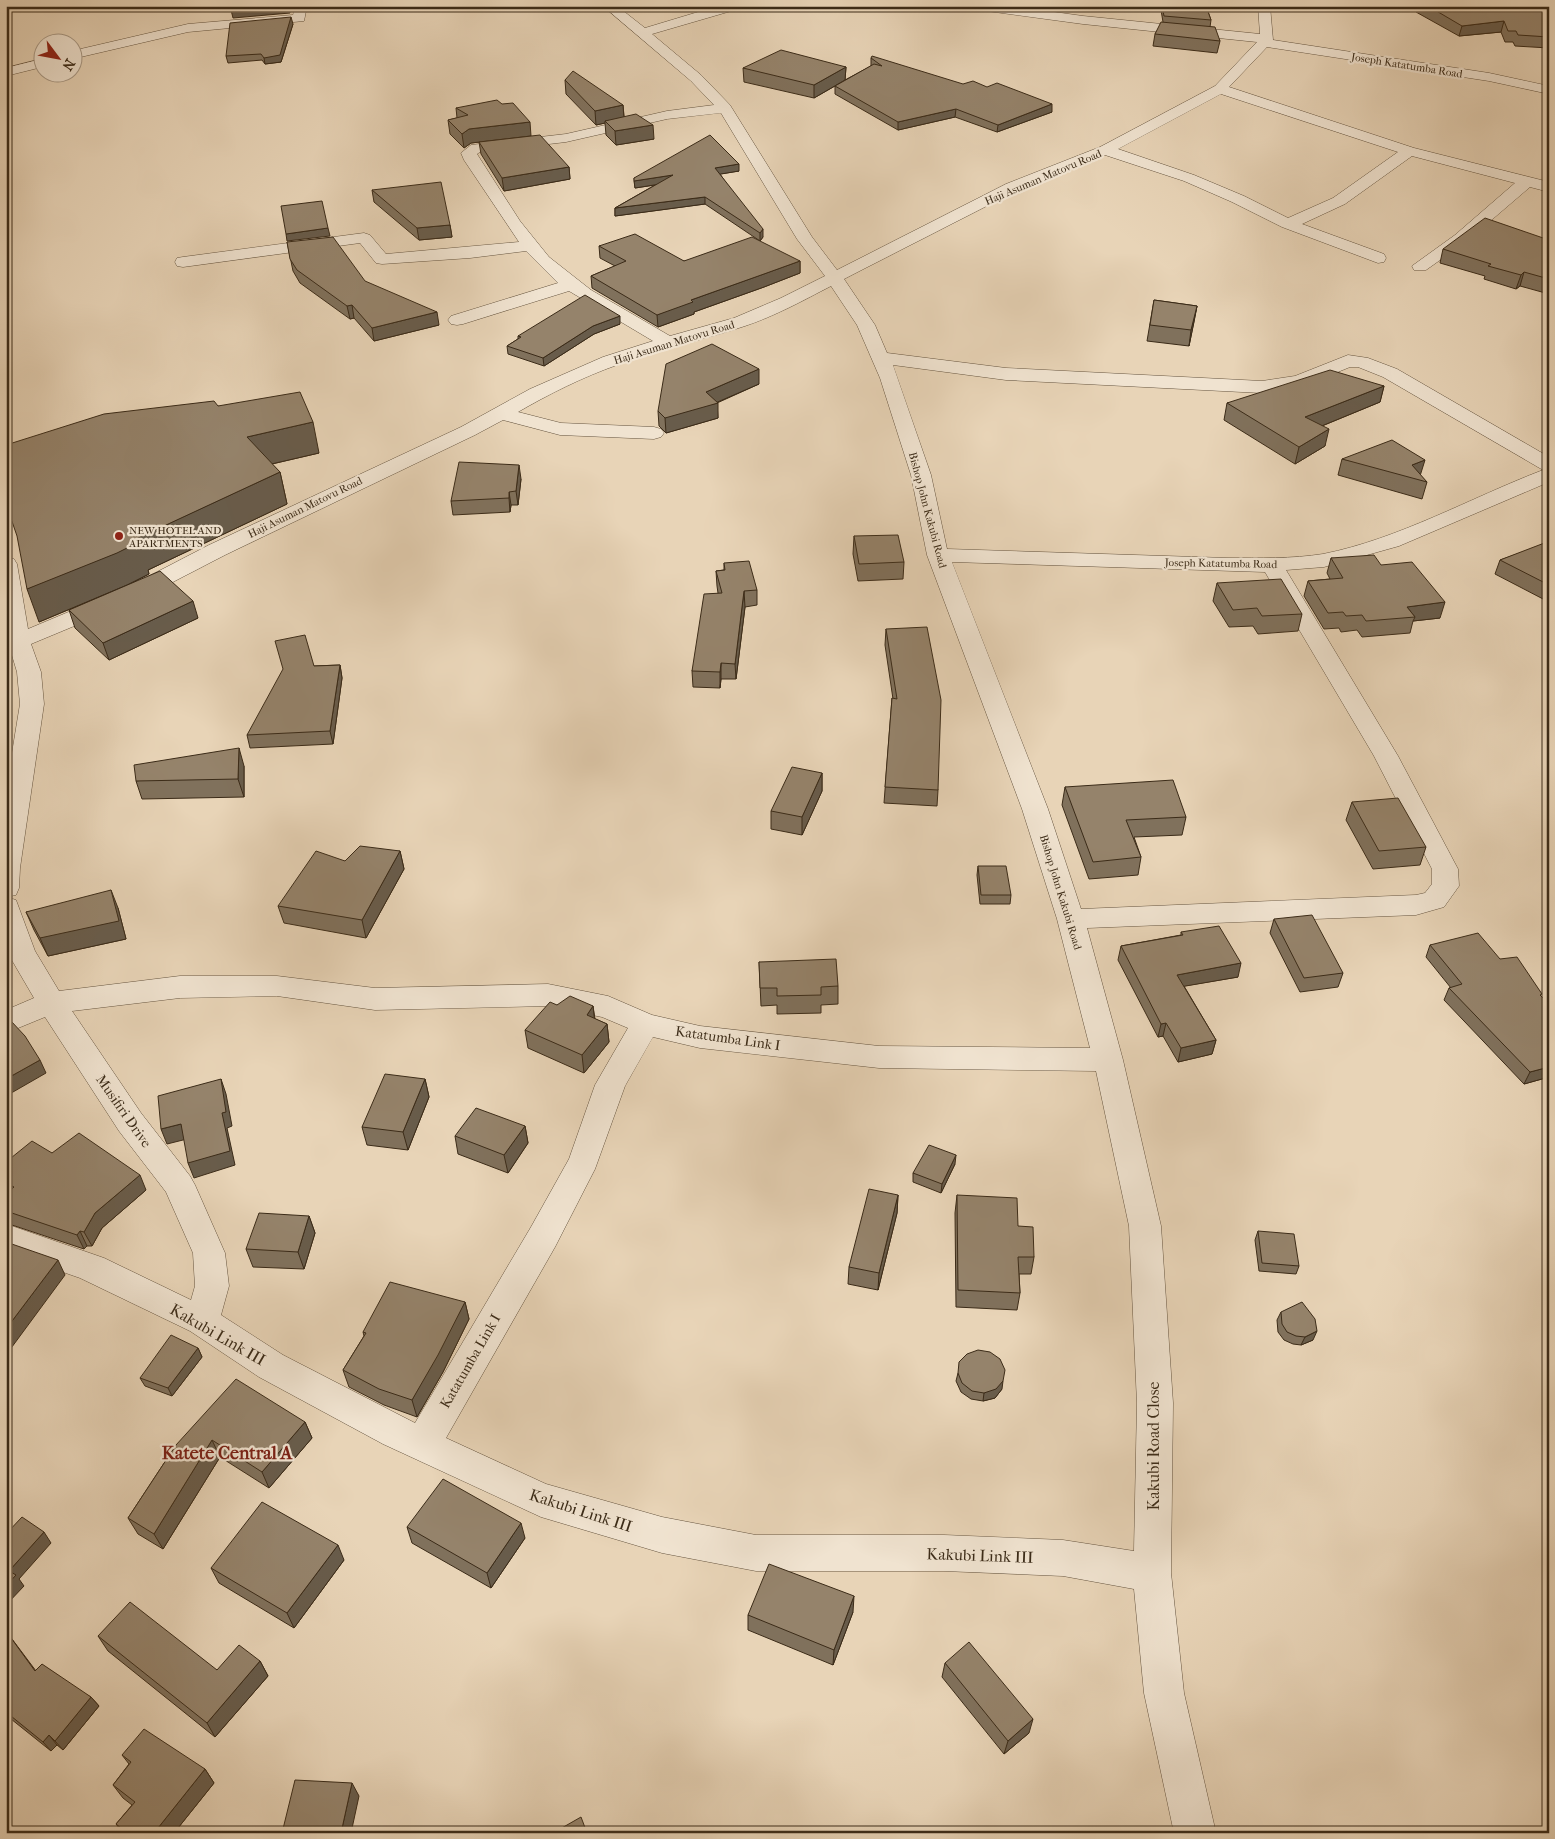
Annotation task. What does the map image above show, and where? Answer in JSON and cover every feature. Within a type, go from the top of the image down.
[{"type":"street","points":[[82,52],[151,35],[188,28],[299,18],[302,6]]},
{"type":"street","name":"Bishop John Kakubi Road","points":[[609,6],[696,78],[725,108],[805,240],[834,277],[866,325],[881,358],[921,475],[938,555],[1035,809],[1071,919],[1108,1060]]},
{"type":"street","points":[[641,33],[733,6]]},
{"type":"street","name":"Joseph Katatumba Road","points":[[980,6],[1266,41],[1489,77],[1549,90]]},
{"type":"street","points":[[1264,6],[1266,41]]},
{"type":"street","name":"Haji Asuman Matovu Road","points":[[13,643],[136,592],[225,546],[468,432],[537,393],[610,361],[668,342],[740,322],[787,302],[1012,187],[1105,150],[1220,89],[1266,41]]},
{"type":"street","points":[[6,72],[32,66]]},
{"type":"street","points":[[1220,89],[1409,151],[1549,187]]},
{"type":"street","points":[[668,342],[572,284],[544,262],[530,246],[469,153],[475,148],[566,138],[667,115],[725,108]]},
{"type":"street","points":[[1105,150],[1189,178],[1238,199],[1288,224],[1378,258]]},
{"type":"street","points":[[1288,224],[1338,201],[1409,151]]},
{"type":"street","points":[[1420,266],[1461,238],[1527,182]]},
{"type":"street","points":[[183,262],[364,238],[382,259],[470,253],[530,246]]},
{"type":"street","points":[[457,320],[572,284]]},
{"type":"street","points":[[881,358],[1006,374],[1262,387],[1299,381],[1348,362],[1361,362],[1390,373],[1549,466]]},
{"type":"street","points":[[501,413],[560,429],[654,433]]},
{"type":"street","name":"Joseph Katatumba Road","points":[[938,555],[1272,565],[1324,560],[1391,541],[1549,476]]},
{"type":"street","points":[[6,564],[13,643],[28,672],[32,704],[7,868],[6,888]]},
{"type":"street","points":[[1071,919],[1416,905],[1434,900],[1446,886],[1445,869],[1386,756],[1272,565]]},
{"type":"street","name":"Musifiri Drive","points":[[6,907],[21,952],[51,1003],[130,1122],[179,1185],[209,1253],[212,1286],[202,1321]]},
{"type":"street","points":[[6,1022],[51,1003],[180,987],[277,986],[375,999],[548,994],[608,1007],[646,1024]]},
{"type":"street","name":"Katatumba Link I","points":[[422,1445],[543,1237],[584,1160],[610,1085],[646,1024],[700,1037],[879,1057],[1108,1060]]},
{"type":"street","name":"Kakubi Road Close","points":[[1108,1060],[1145,1226],[1155,1403],[1152,1573],[1164,1694],[1195,1833]]},
{"type":"street","name":"Kakubi Link III","points":[[6,1238],[92,1268],[202,1321],[271,1366],[422,1445],[541,1500],[662,1535],[756,1553],[944,1553],[1063,1558],[1152,1573]]},
{"type":"building","points":[[232,6],[273,6],[231,10]]},
{"type":"building","points":[[1162,6],[1206,6],[1211,20],[1164,16]]},
{"type":"building","points":[[1428,6],[1525,6],[1549,9],[1549,37],[1518,35],[1516,31],[1508,31],[1504,21],[1462,26]]},
{"type":"building","points":[[291,17],[280,55],[264,58],[261,54],[226,56],[230,23]]},
{"type":"building","points":[[1161,22],[1215,27],[1220,41],[1155,34]]},
{"type":"building","points":[[781,50],[846,67],[814,85],[743,68]]},
{"type":"building","points":[[872,56],[963,84],[973,81],[987,87],[997,83],[1052,104],[998,125],[956,109],[898,122],[835,86],[874,64],[882,66],[871,58]]},
{"type":"building","points":[[573,71],[623,105],[595,111],[565,80]]},
{"type":"building","points":[[497,100],[502,104],[513,103],[530,122],[469,129],[462,134],[448,120],[468,115],[456,108]]},
{"type":"building","points":[[636,114],[653,125],[615,131],[605,121]]},
{"type":"building","points":[[540,135],[569,167],[502,178],[479,142]]},
{"type":"building","points":[[710,135],[739,164],[715,168],[763,229],[760,233],[705,197],[615,208],[673,175],[634,181],[634,178]]},
{"type":"building","points":[[441,182],[450,225],[417,228],[372,190]]},
{"type":"building","points":[[322,201],[328,228],[286,234],[281,206]]},
{"type":"building","points":[[1485,218],[1549,240],[1549,279],[1524,272],[1521,275],[1488,266],[1491,264],[1443,249]]},
{"type":"building","points":[[635,234],[684,261],[752,237],[800,261],[691,300],[693,302],[657,315],[591,276],[626,261],[599,246]]},
{"type":"building","points":[[333,237],[365,281],[437,312],[372,328],[352,305],[347,306],[297,270],[290,259],[287,242]]},
{"type":"building","points":[[585,295],[620,316],[593,326],[543,358],[507,346],[521,337],[518,336]]},
{"type":"building","points":[[1154,300],[1197,306],[1191,330],[1150,325]]},
{"type":"building","points":[[712,344],[759,369],[706,392],[718,403],[665,418],[658,411],[666,364]]},
{"type":"building","points":[[1330,370],[1384,386],[1305,417],[1329,429],[1299,447],[1227,403]]},
{"type":"building","name":"NEW HOTEL AND APARTMENTS","points":[[300,392],[313,422],[247,437],[280,472],[136,539],[139,542],[117,553],[27,589],[17,536],[6,504],[6,445],[104,414],[214,401],[218,406]]},
{"type":"building","points":[[1392,440],[1425,460],[1412,465],[1427,482],[1342,459]]},
{"type":"building","points":[[459,462],[519,465],[516,491],[509,492],[509,498],[451,501]]},
{"type":"building","points":[[898,535],[904,562],[859,564],[854,536]]},
{"type":"building","points":[[1547,542],[1549,543],[1549,585],[1500,560]]},
{"type":"building","points":[[1374,555],[1381,565],[1412,562],[1445,602],[1407,607],[1415,617],[1366,621],[1362,615],[1346,616],[1343,612],[1328,613],[1308,581],[1343,578],[1331,558]]},
{"type":"building","points":[[749,561],[757,590],[744,591],[735,664],[721,663],[720,672],[692,671],[704,594],[722,593],[716,571],[725,570],[724,563]]},
{"type":"building","points":[[160,571],[193,601],[103,643],[69,610]]},
{"type":"building","points":[[1281,579],[1302,614],[1262,616],[1257,608],[1233,610],[1217,583]]},
{"type":"building","points":[[927,627],[941,700],[938,790],[885,787],[892,698],[897,699],[886,629]]},
{"type":"building","points":[[305,635],[314,666],[340,665],[330,731],[247,735],[283,669],[275,641]]},
{"type":"building","points":[[239,748],[238,779],[136,781],[134,765]]},
{"type":"building","points":[[792,767],[822,773],[802,817],[771,811]]},
{"type":"building","points":[[1173,780],[1186,817],[1126,820],[1141,857],[1093,862],[1065,787]]},
{"type":"building","points":[[1398,798],[1426,847],[1379,851],[1352,802]]},
{"type":"building","points":[[360,846],[400,851],[362,920],[278,906],[316,851],[345,861]]},
{"type":"building","points":[[978,866],[1006,866],[1011,895],[981,895]]},
{"type":"building","points":[[111,890],[119,921],[40,938],[26,912]]},
{"type":"building","points":[[1312,915],[1343,973],[1304,978],[1274,919]]},
{"type":"building","points":[[1219,926],[1241,963],[1177,975],[1216,1040],[1181,1048],[1166,1023],[1161,1024],[1121,946],[1183,935],[1181,932]]},
{"type":"building","points":[[1478,933],[1500,959],[1517,957],[1542,994],[1540,995],[1549,1004],[1549,1067],[1530,1072],[1449,988],[1462,984],[1430,945]]},
{"type":"building","points":[[836,959],[838,986],[821,987],[821,995],[777,996],[777,988],[760,988],[759,962]]},
{"type":"building","points":[[570,996],[593,1006],[587,1015],[607,1024],[582,1055],[525,1030],[550,1002],[557,1005]]},
{"type":"building","points":[[11,1021],[25,1036],[40,1060],[6,1079],[6,1024]]},
{"type":"building","points":[[385,1074],[425,1079],[403,1132],[362,1127]]},
{"type":"building","points":[[221,1079],[226,1112],[222,1113],[230,1151],[188,1163],[181,1124],[161,1129],[158,1096]]},
{"type":"building","points":[[476,1108],[525,1126],[504,1155],[455,1136]]},
{"type":"building","points":[[79,1133],[140,1175],[95,1213],[84,1232],[80,1231],[77,1235],[6,1211],[6,1194],[14,1187],[6,1183],[6,1162],[32,1141],[52,1153]]},
{"type":"building","points":[[929,1145],[956,1155],[942,1184],[913,1173]]},
{"type":"building","points":[[869,1189],[898,1195],[879,1273],[849,1267]]},
{"type":"building","points":[[957,1195],[1017,1198],[1018,1226],[1033,1227],[1034,1257],[1018,1257],[1020,1293],[958,1290]]},
{"type":"building","points":[[259,1213],[309,1216],[298,1252],[246,1249]]},
{"type":"building","points":[[1258,1231],[1294,1234],[1299,1266],[1262,1263]]},
{"type":"building","points":[[6,1242],[58,1260],[6,1329]]},
{"type":"building","points":[[390,1282],[465,1302],[412,1400],[379,1389],[343,1370],[366,1333],[363,1332]]},
{"type":"building","points":[[1302,1302],[1315,1319],[1317,1331],[1305,1337],[1287,1332],[1282,1324],[1281,1312]]},
{"type":"building","points":[[171,1335],[198,1348],[168,1388],[140,1378]]},
{"type":"building","points":[[978,1350],[990,1352],[1000,1359],[1005,1370],[1003,1381],[996,1389],[984,1393],[972,1391],[962,1383],[958,1373],[959,1362],[967,1354]]},
{"type":"building","points":[[236,1379],[305,1422],[262,1472],[212,1440],[154,1534],[128,1518],[176,1445]]},
{"type":"building","points":[[443,1479],[521,1523],[487,1573],[407,1527]]},
{"type":"building","points":[[262,1502],[338,1545],[287,1613],[211,1568]]},
{"type":"building","points":[[22,1517],[44,1532],[9,1571],[16,1575],[6,1586],[6,1534]]},
{"type":"building","points":[[769,1564],[854,1596],[834,1650],[748,1615]]},
{"type":"building","points":[[130,1602],[217,1670],[239,1645],[260,1661],[207,1723],[98,1636]]},
{"type":"building","points":[[6,1631],[35,1671],[42,1664],[91,1697],[55,1741],[49,1735],[43,1742],[6,1712]]},
{"type":"building","points":[[969,1642],[1033,1719],[1008,1741],[945,1663]]},
{"type":"building","points":[[144,1729],[205,1769],[154,1833],[127,1833],[116,1824],[135,1802],[113,1785],[131,1762],[122,1755]]},
{"type":"building","points":[[295,1780],[352,1783],[341,1833],[282,1833]]},
{"type":"building","points":[[581,1817],[587,1833],[553,1833]]},
{"type":"place","name":"NEW HOTEL AND APARTMENTS","points":[[119,536]]},
{"type":"district","name":"Katete Central A","points":[[227,1453]]}]
